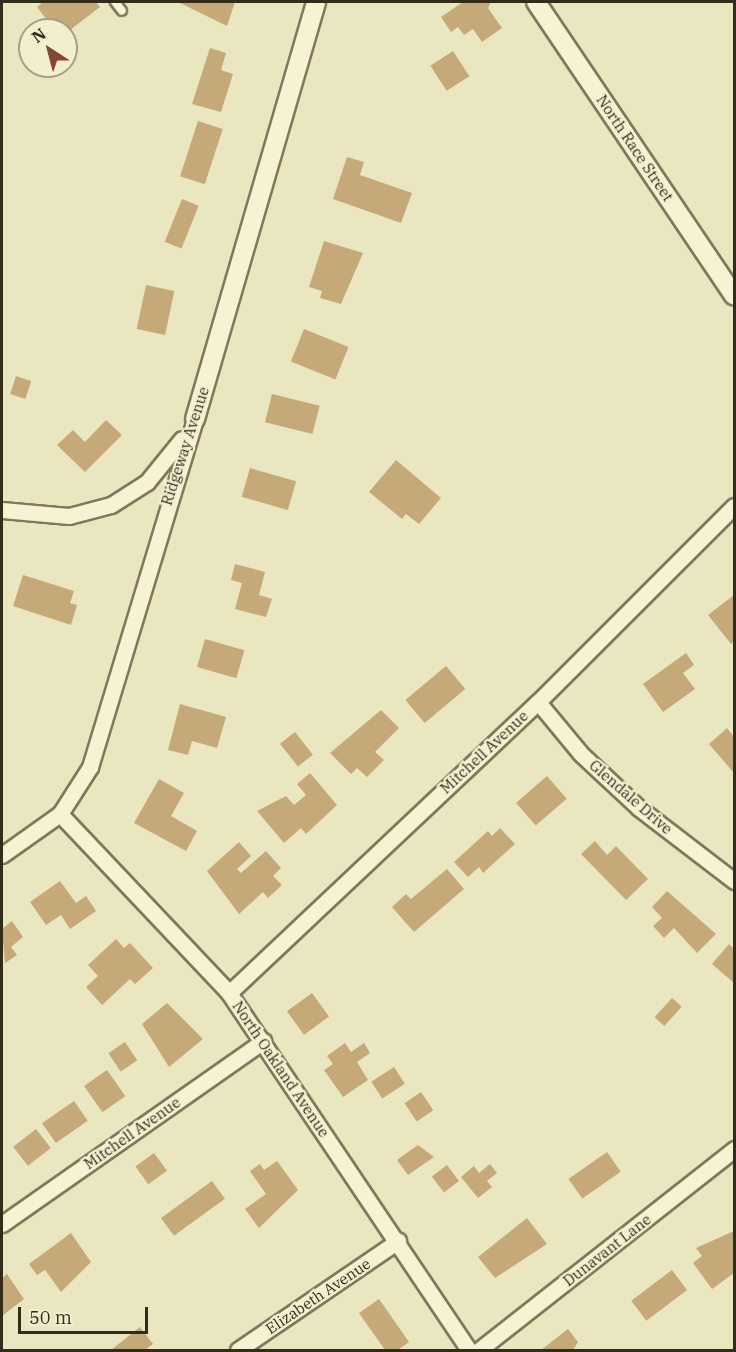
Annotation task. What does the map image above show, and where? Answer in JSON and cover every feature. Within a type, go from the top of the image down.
[{"type":"street","name":"Ridgeway Avenue","points":[[2,855],[60,814],[90,767],[195,419],[316,2]]},
{"type":"street","name":"North Race Street","points":[[536,2],[735,295]]},
{"type":"street","points":[[2,510],[69,516],[111,505],[147,482],[195,419]]},
{"type":"street","name":"Mitchell Avenue","points":[[229,993],[538,702],[735,506]]},
{"type":"street","name":"Glendale Drive","points":[[538,702],[581,754],[639,808],[735,881]]},
{"type":"street","name":"North Oakland Avenue","points":[[60,814],[229,993],[398,1241],[469,1350]]},
{"type":"street","name":"Mitchell Avenue","points":[[2,1224],[263,1041]]},
{"type":"street","name":"Dunavant Lane","points":[[479,1350],[735,1149]]},
{"type":"street","name":"Elizabeth Avenue","points":[[238,1350],[398,1241]]},
{"type":"lane","points":[[115,2],[122,11]]},
{"type":"building","points":[[43,2],[96,2],[100,7],[78,24],[78,18],[46,18],[37,7]]},
{"type":"building","points":[[178,2],[235,2],[227,26]]},
{"type":"building","points":[[463,2],[491,2],[488,8],[502,28],[482,42],[473,29],[464,35],[458,27],[451,32],[441,17]]},
{"type":"building","points":[[210,48],[226,53],[221,70],[233,74],[221,112],[192,104]]},
{"type":"building","points":[[453,51],[469,76],[447,91],[430,66]]},
{"type":"building","points":[[198,121],[223,129],[205,184],[180,176]]},
{"type":"building","points":[[347,157],[364,162],[360,175],[412,193],[401,223],[333,199]]},
{"type":"building","points":[[182,199],[199,206],[181,248],[165,242]]},
{"type":"building","points":[[324,241],[363,253],[341,304],[320,298],[322,291],[309,287]]},
{"type":"building","points":[[146,285],[174,291],[165,335],[137,329]]},
{"type":"building","points":[[304,329],[349,347],[335,379],[291,361]]},
{"type":"building","points":[[16,376],[31,381],[25,399],[10,394]]},
{"type":"building","points":[[272,394],[320,406],[313,434],[265,422]]},
{"type":"building","points":[[106,420],[122,435],[85,472],[57,445],[73,430],[85,442]]},
{"type":"building","points":[[396,460],[441,498],[419,524],[406,514],[402,519],[369,492]]},
{"type":"building","points":[[250,468],[296,481],[288,510],[242,497]]},
{"type":"building","points":[[235,564],[265,572],[259,595],[272,599],[266,617],[235,609],[242,583],[231,580]]},
{"type":"building","points":[[23,575],[74,591],[70,603],[77,605],[71,625],[13,606]]},
{"type":"building","points":[[734,595],[734,642],[731,644],[708,615]]},
{"type":"building","points":[[205,639],[244,650],[236,678],[197,667]]},
{"type":"building","points":[[686,653],[694,665],[683,673],[695,689],[663,712],[643,684]]},
{"type":"building","points":[[446,666],[465,689],[425,723],[405,700]]},
{"type":"building","points":[[180,704],[226,717],[217,748],[192,741],[188,755],[168,750]]},
{"type":"building","points":[[381,710],[399,728],[375,752],[384,760],[367,777],[357,768],[351,774],[330,753]]},
{"type":"building","points":[[727,728],[734,737],[734,773],[709,744]]},
{"type":"building","points":[[295,732],[313,755],[298,767],[280,744]]},
{"type":"building","points":[[310,773],[337,805],[306,834],[301,828],[284,843],[257,811],[286,796],[294,805],[306,795],[297,784]]},
{"type":"building","points":[[547,776],[567,799],[536,826],[516,803]]},
{"type":"building","points":[[159,779],[184,793],[171,816],[197,831],[186,851],[134,823]]},
{"type":"building","points":[[500,828],[515,844],[483,873],[479,867],[468,877],[454,862],[488,831],[492,836]]},
{"type":"building","points":[[595,841],[607,855],[616,846],[648,879],[626,900],[581,854]]},
{"type":"building","points":[[239,842],[251,856],[237,869],[241,873],[266,851],[281,868],[273,876],[282,885],[268,898],[263,892],[239,914],[207,871]]},
{"type":"building","points":[[447,869],[464,889],[414,932],[392,907],[406,894],[411,899]]},
{"type":"building","points":[[60,881],[76,903],[86,896],[96,911],[70,929],[61,915],[46,925],[30,902]]},
{"type":"building","points":[[667,891],[716,934],[697,953],[674,928],[664,938],[653,926],[662,918],[652,907]]},
{"type":"building","points":[[12,921],[23,937],[11,947],[17,955],[5,963],[2,929]]},
{"type":"building","points":[[116,939],[124,948],[130,943],[153,968],[135,984],[130,979],[102,1005],[86,987],[98,976],[88,965]]},
{"type":"building","points":[[729,944],[734,949],[734,983],[712,964]]},
{"type":"building","points":[[312,993],[329,1016],[304,1035],[287,1011]]},
{"type":"building","points":[[672,998],[682,1007],[664,1026],[655,1017]]},
{"type":"building","points":[[167,1003],[203,1039],[169,1067],[142,1024]]},
{"type":"building","points":[[125,1042],[137,1060],[121,1071],[108,1053]]},
{"type":"building","points":[[345,1043],[351,1052],[364,1043],[370,1053],[357,1062],[368,1080],[343,1097],[324,1070],[333,1064],[327,1056]]},
{"type":"building","points":[[394,1067],[405,1084],[382,1098],[371,1082]]},
{"type":"building","points":[[107,1070],[125,1096],[102,1112],[84,1086]]},
{"type":"building","points":[[421,1092],[433,1110],[417,1121],[404,1103]]},
{"type":"building","points":[[74,1101],[88,1121],[56,1143],[42,1123]]},
{"type":"building","points":[[36,1129],[51,1148],[28,1166],[13,1147]]},
{"type":"building","points":[[418,1145],[434,1157],[408,1175],[397,1160]]},
{"type":"building","points":[[607,1152],[621,1172],[582,1199],[568,1179]]},
{"type":"building","points":[[154,1153],[167,1171],[148,1184],[135,1167]]},
{"type":"building","points":[[277,1161],[298,1190],[259,1228],[245,1209],[266,1194],[250,1171],[260,1164],[264,1170]]},
{"type":"building","points":[[490,1164],[497,1173],[487,1181],[492,1187],[478,1198],[461,1177],[474,1166],[479,1173]]},
{"type":"building","points":[[447,1165],[459,1181],[444,1192],[432,1176]]},
{"type":"building","points":[[212,1181],[225,1199],[174,1236],[161,1218]]},
{"type":"building","points":[[527,1218],[547,1244],[495,1278],[478,1257]]},
{"type":"building","points":[[734,1231],[734,1273],[712,1289],[693,1263],[702,1256],[696,1248]]},
{"type":"building","points":[[71,1233],[91,1262],[61,1292],[45,1270],[37,1275],[29,1264]]},
{"type":"building","points":[[672,1270],[687,1290],[646,1321],[631,1301]]},
{"type":"building","points":[[7,1274],[24,1299],[2,1316],[2,1278]]},
{"type":"building","points":[[379,1299],[409,1342],[398,1350],[385,1350],[359,1313]]},
{"type":"building","points":[[140,1327],[153,1344],[145,1350],[111,1350]]},
{"type":"building","points":[[568,1329],[578,1342],[573,1350],[541,1350]]}]
